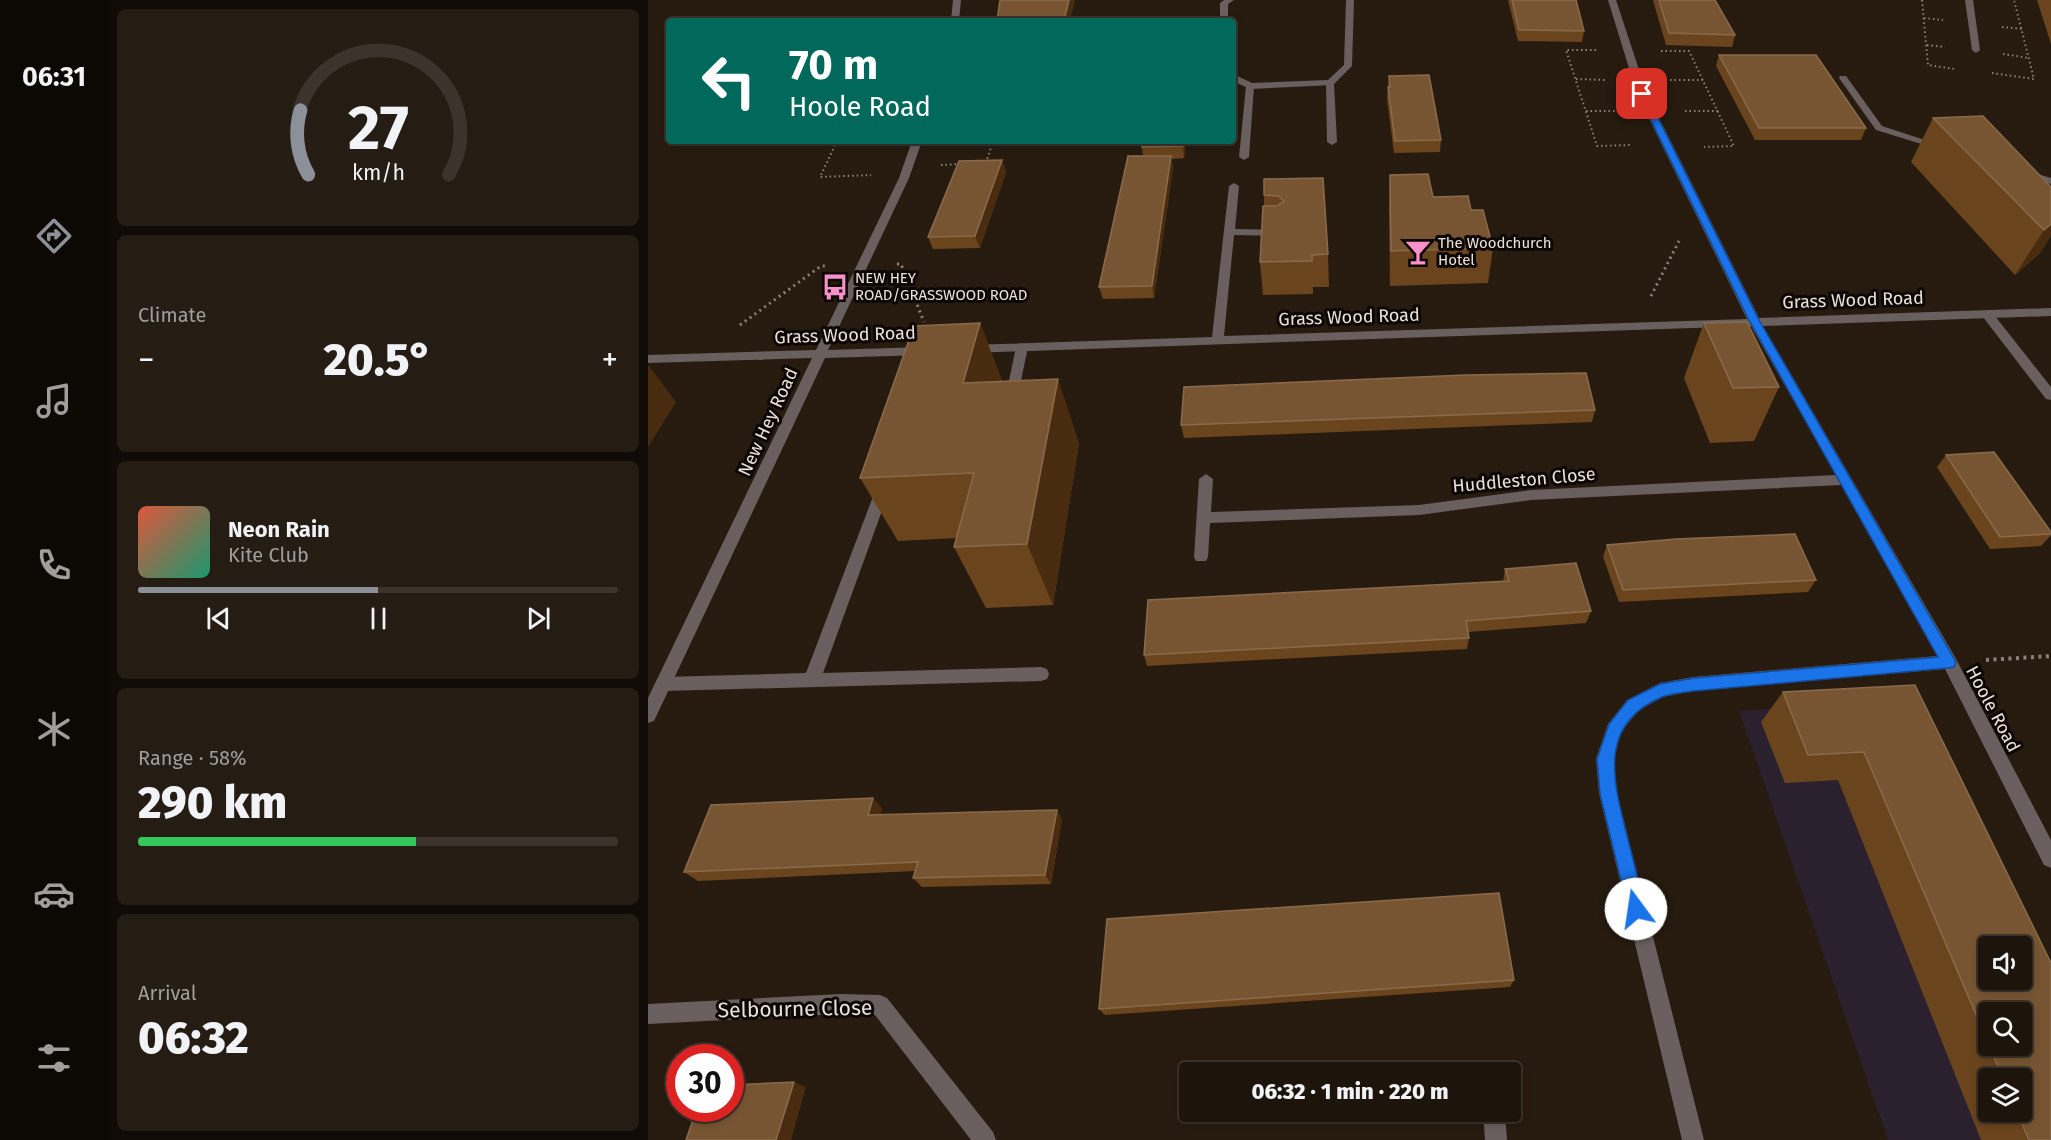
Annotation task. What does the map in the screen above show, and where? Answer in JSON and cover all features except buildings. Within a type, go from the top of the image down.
[{"type":"street","points":[[955,18],[957,0]]},
{"type":"street","points":[[1224,18],[1224,3],[1230,0]]},
{"type":"street","points":[[1236,78],[1250,86],[1330,83],[1348,66],[1350,0]]},
{"type":"street","name":"Hoole Road","points":[[1612,0],[1642,94],[1754,320],[1847,480],[1948,662],[2051,859]]},
{"type":"street","points":[[1969,0],[1976,50]]},
{"type":"street","points":[[1843,78],[1880,128],[1948,149]]},
{"type":"street","points":[[1330,83],[1332,142]]},
{"type":"street","points":[[1244,157],[1250,86]]},
{"type":"street","name":"New Hey Road","points":[[648,716],[863,264],[916,144]]},
{"type":"street","points":[[2017,170],[2051,181]]},
{"type":"street","points":[[1218,340],[1234,186]]},
{"type":"street","points":[[1230,232],[1279,233]]},
{"type":"street","name":"Grass Wood Road","points":[[648,359],[1754,320],[2051,312]]},
{"type":"street","points":[[1987,314],[2051,396]]},
{"type":"street","points":[[1008,415],[1022,347]]},
{"type":"street","points":[[812,680],[891,467]]},
{"type":"street","points":[[1202,557],[1206,479]]},
{"type":"street","name":"Huddleston Close","points":[[1204,518],[1419,510],[1530,495],[1847,480]]},
{"type":"street","points":[[1693,1140],[1608,794],[1605,759],[1614,729],[1633,705],[1660,690],[1694,684],[1948,662]]},
{"type":"street","points":[[663,684],[1041,674]]},
{"type":"street","name":"Selbourne Close","points":[[648,1014],[841,1004],[880,1005],[985,1140]]},
{"type":"street","points":[[1495,1122],[1496,1140]]},
{"type":"path","points":[[1666,145],[1597,146],[1566,50],[1689,51],[1734,146],[1702,147]]},
{"type":"path","points":[[836,144],[820,177],[874,175],[908,166],[964,164]]},
{"type":"path","points":[[975,163],[986,163],[992,144]]},
{"type":"path","points":[[1647,305],[1682,235]]},
{"type":"path","points":[[732,330],[821,266],[901,264],[927,332]]},
{"type":"path","points":[[1948,662],[2051,656]]},
{"type":"shaded area","points":[[1910,700],[2025,936],[1978,936],[1978,990],[2032,990],[2032,950],[2051,989],[2051,1140],[1888,1140],[1739,711]]},
{"type":"place","name":"The Woodchurch Hotel","points":[[1418,252]]},
{"type":"place","name":"NEW HEY ROAD/GRASSWOOD ROAD","points":[[835,287]]},
{"type":"route","points":[[1636,909],[1608,794],[1605,759],[1614,729],[1633,705],[1660,690],[1694,684],[1948,662],[1847,480],[1754,320],[1642,94]]}]
